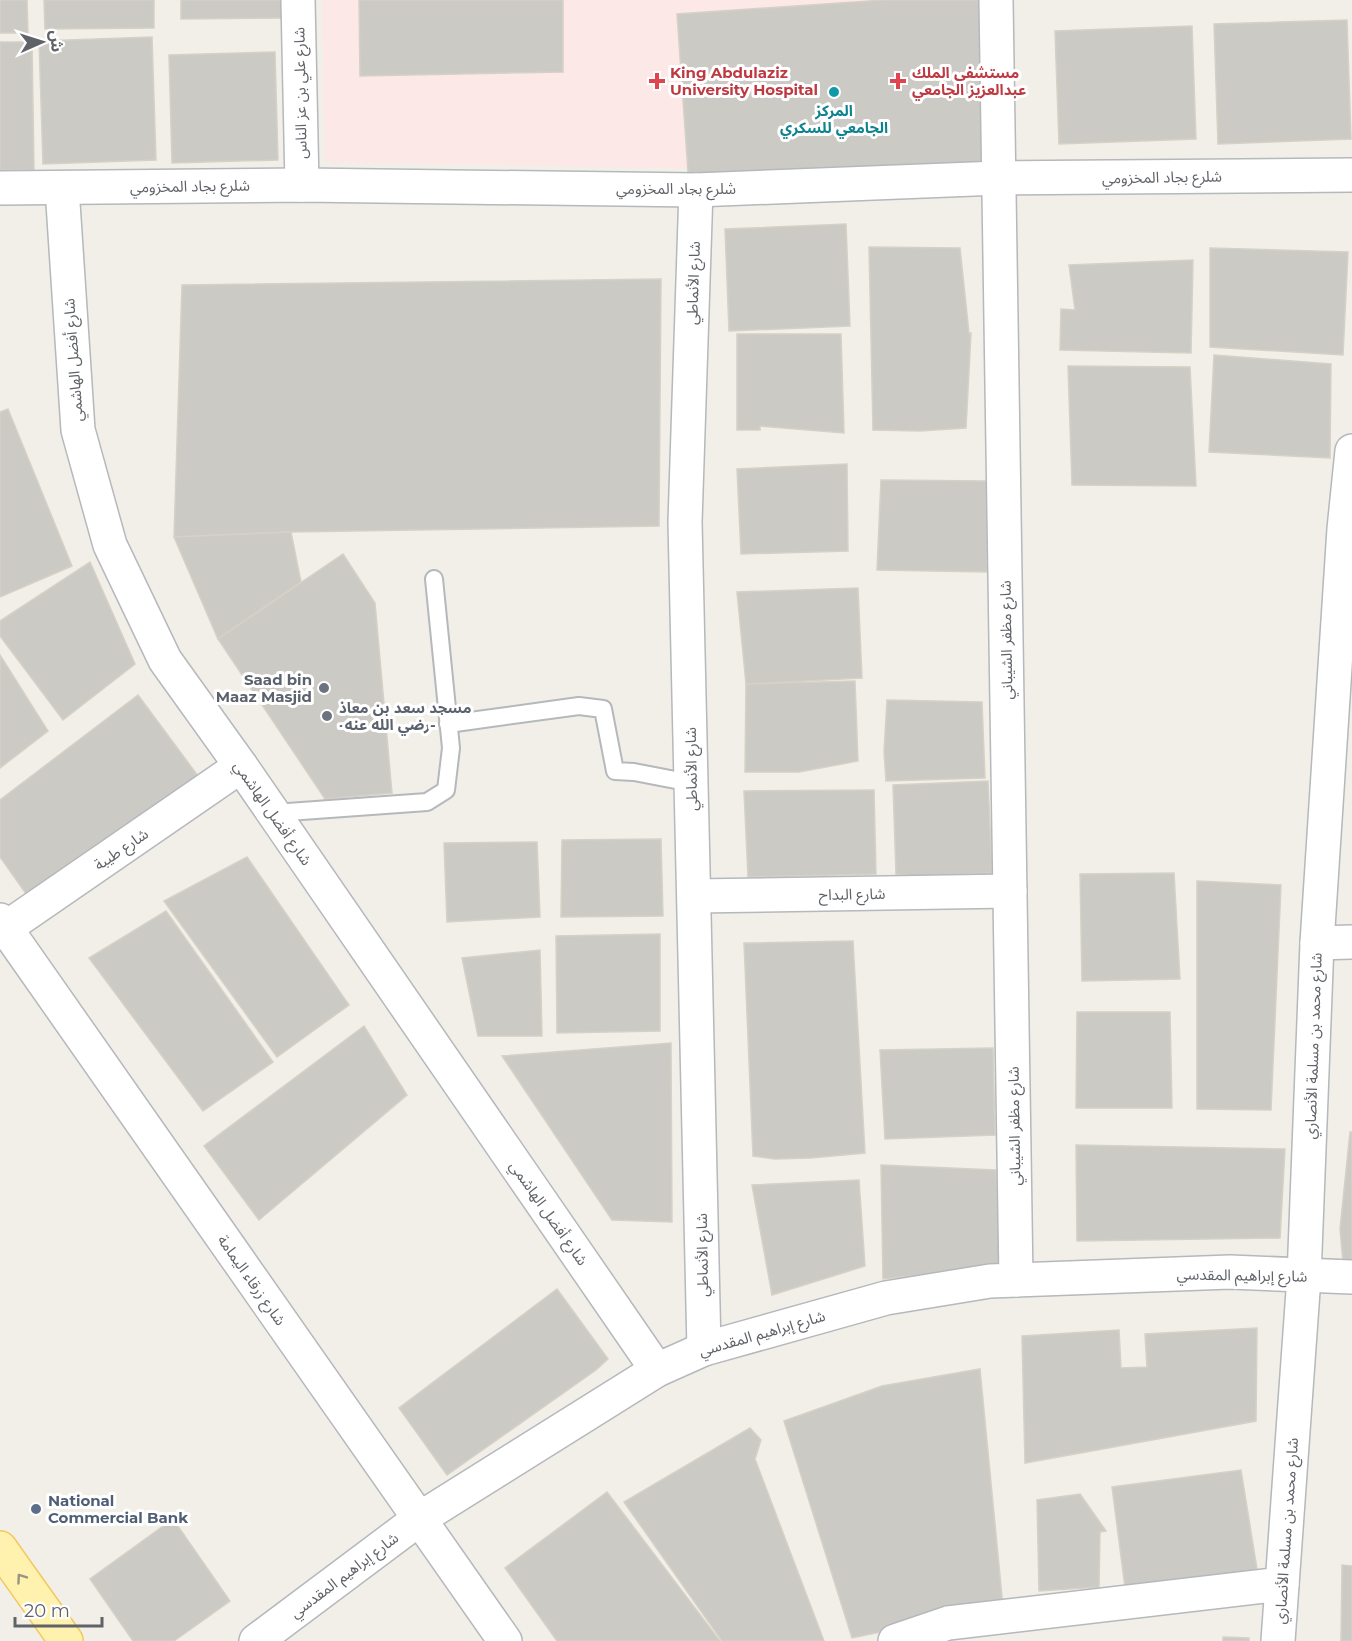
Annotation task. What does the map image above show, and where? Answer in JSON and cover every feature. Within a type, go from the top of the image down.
[{"type":"main road","points":[[0,1548],[66,1641]]},
{"type":"street","name":"شارع علي بن عز الناس","points":[[298,0],[302,185]]},
{"type":"street","name":"شارع مظفر الشيباني","points":[[996,0],[1016,1280]]},
{"type":"street","name":"شلرع بجاد المخزومي","points":[[0,188],[302,185],[696,190],[999,178],[1352,175]]},
{"type":"street","name":"شارع أفضل الهاشمي","points":[[62,188],[78,430],[110,545],[165,660],[274,813],[657,1370]]},
{"type":"street","name":"شارع الأنماطي","points":[[696,190],[685,522],[704,1349]]},
{"type":"street","name":"شارع محمد بن مسلمة الأنصاري","points":[[1278,1641],[1304,1277],[1317,943],[1352,451]]},
{"type":"street","name":"شارع طيبة","points":[[2,926],[241,766]]},
{"type":"street","name":"شارع البداح","points":[[694,896],[1010,891]]},
{"type":"street","name":"شارع زرقاء اليمامة","points":[[2,926],[505,1641]]},
{"type":"street","points":[[1317,943],[1352,942]]},
{"type":"street","name":"شارع إبراهيم المقدسي","points":[[256,1641],[419,1519],[657,1370],[704,1349],[886,1298],[990,1281],[1230,1272],[1304,1277],[1352,1277]]},
{"type":"street","points":[[895,1641],[948,1623],[1282,1584]]},
{"type":"lane","points":[[274,813],[427,802],[446,790],[451,748],[434,579]]},
{"type":"lane","points":[[448,724],[579,706],[603,709],[615,771],[634,772],[691,783]]},
{"type":"shaded area","name":"King Abdulaziz University Hospital","points":[[322,0],[987,0],[995,174],[325,162]]},
{"type":"building","points":[[0,0],[27,0],[28,33],[0,33]]},
{"type":"building","points":[[44,0],[154,0],[154,28],[45,29]]},
{"type":"building","points":[[181,0],[282,0],[282,18],[181,19]]},
{"type":"building","points":[[359,0],[563,0],[563,72],[360,76]]},
{"type":"building","name":"المركز الجامعي للسكري","points":[[884,0],[980,0],[990,170],[689,186],[677,14]]},
{"type":"building","points":[[1347,20],[1351,139],[1218,144],[1214,24]]},
{"type":"building","points":[[1192,26],[1196,139],[1059,144],[1055,31]]},
{"type":"building","points":[[152,37],[156,160],[43,164],[39,41]]},
{"type":"building","points":[[0,42],[32,42],[34,170],[0,170]]},
{"type":"building","points":[[275,52],[278,160],[172,163],[169,55]]},
{"type":"building","points":[[846,224],[850,326],[729,331],[725,229]]},
{"type":"building","points":[[869,247],[960,248],[969,333],[971,333],[966,428],[920,431],[873,430]]},
{"type":"building","points":[[1210,248],[1348,252],[1343,355],[1210,347]]},
{"type":"building","points":[[1193,260],[1191,353],[1060,350],[1061,309],[1075,310],[1069,265]]},
{"type":"building","points":[[661,279],[659,526],[291,532],[174,537],[182,285]]},
{"type":"building","points":[[737,334],[841,334],[844,433],[760,426],[760,430],[737,430]]},
{"type":"building","points":[[1214,355],[1331,364],[1330,458],[1209,452]]},
{"type":"building","points":[[1068,366],[1190,367],[1196,486],[1072,485]]},
{"type":"building","points":[[8,409],[72,566],[0,597],[0,412]]},
{"type":"building","points":[[847,464],[848,551],[741,554],[737,469]]},
{"type":"building","points":[[881,480],[987,481],[987,572],[877,570]]},
{"type":"building","points":[[291,532],[301,582],[218,639],[174,537]]},
{"type":"building","name":"مسجد سعد بن معاذ -رضي الله عنه-","points":[[343,554],[375,603],[392,793],[325,799],[218,639]]},
{"type":"building","points":[[90,562],[135,664],[63,720],[0,636],[0,621]]},
{"type":"building","points":[[858,588],[862,678],[746,684],[737,592]]},
{"type":"building","points":[[0,655],[48,731],[0,768]]},
{"type":"building","points":[[855,681],[858,761],[799,772],[745,772],[746,684]]},
{"type":"building","points":[[138,695],[204,784],[29,898],[0,857],[0,800]]},
{"type":"building","points":[[887,700],[982,702],[985,778],[886,781],[884,752]]},
{"type":"building","points":[[988,781],[992,873],[914,876],[896,874],[893,785]]},
{"type":"building","points":[[874,790],[876,874],[748,877],[744,791]]},
{"type":"building","points":[[661,839],[663,916],[561,917],[562,840]]},
{"type":"building","points":[[537,842],[540,917],[447,922],[444,843]]},
{"type":"building","points":[[247,857],[349,1005],[277,1057],[164,901]]},
{"type":"building","points":[[1174,873],[1180,979],[1082,981],[1080,874]]},
{"type":"building","points":[[1197,881],[1281,885],[1271,1110],[1197,1109]]},
{"type":"building","points":[[166,911],[273,1062],[203,1111],[89,958]]},
{"type":"building","points":[[660,934],[660,1031],[557,1033],[556,936]]},
{"type":"building","points":[[853,941],[865,1153],[775,1159],[753,1156],[744,943]]},
{"type":"building","points":[[540,950],[542,1036],[478,1036],[462,958]]},
{"type":"building","points":[[1077,1012],[1170,1012],[1172,1108],[1076,1108]]},
{"type":"building","points":[[364,1026],[407,1095],[259,1220],[204,1146]]},
{"type":"building","points":[[671,1043],[672,1222],[612,1220],[502,1056]]},
{"type":"building","points":[[993,1048],[995,1135],[885,1139],[880,1050]]},
{"type":"building","points":[[1350,1132],[1352,1132],[1352,1263],[1343,1262],[1340,1229]]},
{"type":"building","points":[[1076,1145],[1285,1149],[1280,1238],[1077,1241]]},
{"type":"building","points":[[881,1165],[996,1170],[1000,1266],[883,1279]]},
{"type":"building","points":[[859,1180],[865,1266],[772,1295],[752,1185]]},
{"type":"building","points":[[557,1289],[608,1359],[596,1370],[447,1475],[399,1408]]},
{"type":"building","points":[[1257,1328],[1256,1421],[1025,1463],[1022,1336],[1119,1330],[1121,1368],[1147,1367],[1145,1334]]},
{"type":"building","points":[[980,1369],[1003,1607],[852,1638],[784,1421],[882,1386]]},
{"type":"building","points":[[750,1428],[761,1440],[755,1459],[824,1641],[722,1641],[624,1502]]},
{"type":"building","points":[[1241,1470],[1258,1575],[1126,1595],[1112,1487]]},
{"type":"building","points":[[607,1492],[720,1641],[557,1641],[505,1568]]},
{"type":"building","points":[[1080,1494],[1106,1531],[1100,1532],[1099,1587],[1039,1591],[1037,1500]]},
{"type":"building","points":[[173,1519],[230,1601],[174,1641],[133,1641],[90,1579]]},
{"type":"building","points":[[1342,1565],[1352,1566],[1352,1641],[1341,1641]]},
{"type":"building","points":[[1223,1637],[1249,1638],[1249,1641],[1223,1641]]},
{"type":"place","name":"King Abdulaziz University Hospital","points":[[657,81]]},
{"type":"place","name":"مستشفى الملك عبدالعزيز الجامعي","points":[[898,81]]},
{"type":"place","name":"المركز الجامعي للسكري","points":[[834,92]]},
{"type":"place","name":"Saad bin Maaz Masjid","points":[[324,688]]},
{"type":"place","name":"مسجد سعد بن معاذ -رضي الله عنه-","points":[[327,716]]},
{"type":"place","name":"National Commercial Bank","points":[[36,1509]]}]
